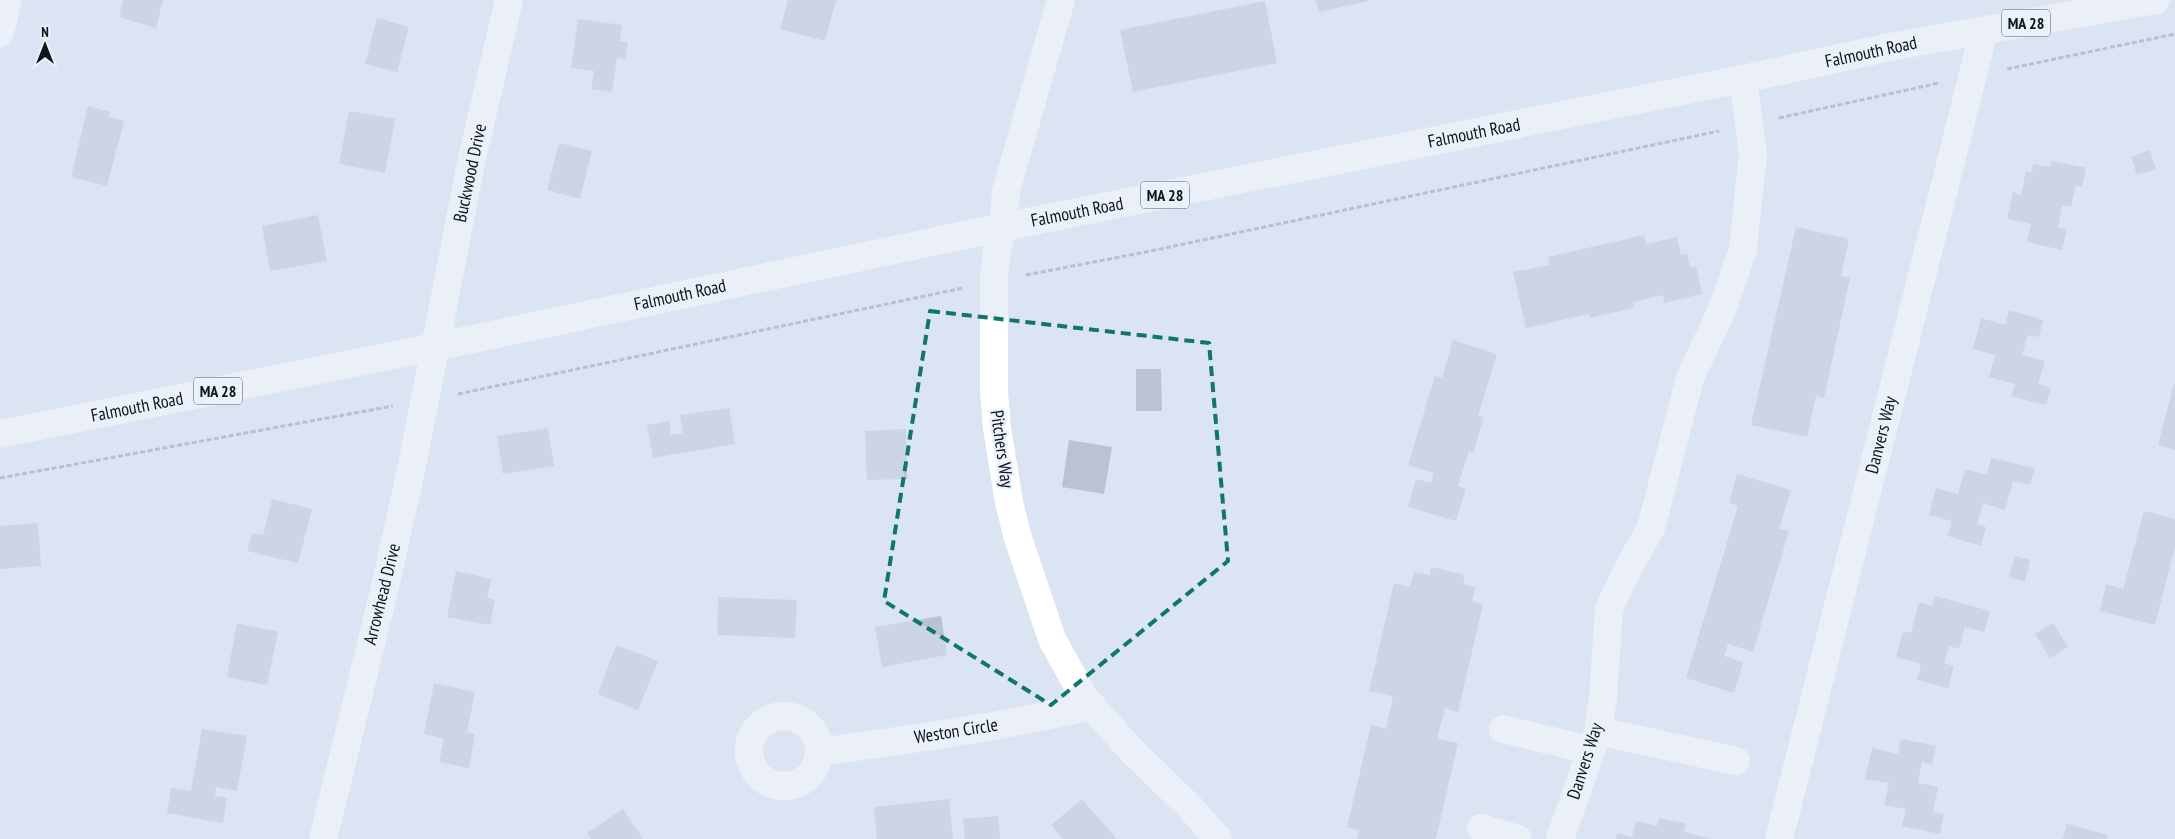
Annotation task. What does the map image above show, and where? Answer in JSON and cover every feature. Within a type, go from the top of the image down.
[{"type":"main road","points":[[0,33],[8,0]]},
{"type":"main road","name":"Buckwood Drive","points":[[435,347],[471,163],[509,0]]},
{"type":"main road","name":"Pitchers Way","points":[[1061,0],[1006,191],[1003,227],[996,251],[993,339],[994,392],[1006,483],[1017,535],[1052,639],[1085,699],[1150,769],[1190,807],[1218,839]]},
{"type":"main road","name":"Falmouth Road","points":[[0,434],[435,347],[1003,227],[1743,80],[1895,46],[2156,0]]},
{"type":"main road","name":"Danvers Way","points":[[1779,839],[1984,31]]},
{"type":"main road","name":"Danvers Way","points":[[1560,839],[1594,740],[1603,698],[1609,608],[1651,528],[1690,378],[1722,310],[1743,249],[1753,154],[1743,80]]},
{"type":"main road","name":"Arrowhead Drive","points":[[323,839],[385,587],[435,347]]},
{"type":"main road","name":"Weston Circle","points":[[820,752],[943,734],[1048,716],[1092,706]]},
{"type":"main road","points":[[1503,729],[1736,761]]},
{"type":"main road","points":[[1481,828],[1518,839]]},
{"type":"path","points":[[1033,274],[1146,252],[2175,34]]},
{"type":"path","points":[[0,478],[425,400],[951,291]]},
{"type":"highlighted area","points":[[930,311],[1209,343],[1228,561],[1051,705],[884,601]]},
{"type":"building","points":[[123,0],[163,0],[156,28],[119,17]]},
{"type":"building","points":[[788,0],[836,0],[825,41],[780,29]]},
{"type":"building","points":[[1316,0],[1368,0],[1368,1],[1319,12]]},
{"type":"building","points":[[1265,1],[1277,63],[1133,92],[1120,30]]},
{"type":"building","points":[[377,18],[409,27],[397,72],[365,64]]},
{"type":"building","points":[[578,19],[622,25],[620,41],[628,42],[625,59],[617,58],[612,92],[591,89],[594,71],[571,68]]},
{"type":"building","points":[[88,106],[110,112],[109,117],[124,121],[107,186],[71,177]]},
{"type":"building","points":[[349,111],[395,119],[385,173],[339,164]]},
{"type":"building","points":[[559,143],[592,151],[580,199],[547,190]]},
{"type":"building","points":[[2150,150],[2156,169],[2137,175],[2131,157]]},
{"type":"building","points":[[2052,161],[2086,168],[2082,187],[2076,185],[2071,207],[2062,205],[2058,228],[2067,229],[2062,250],[2027,242],[2031,224],[2007,219],[2013,192],[2021,195],[2026,171],[2032,172],[2033,164],[2050,167]]},
{"type":"building","points":[[318,215],[327,261],[270,271],[262,226]]},
{"type":"building","points":[[1796,227],[1849,239],[1841,276],[1850,278],[1824,398],[1816,396],[1807,437],[1751,425]]},
{"type":"building","points":[[1644,235],[1646,244],[1677,237],[1681,255],[1687,254],[1690,267],[1696,266],[1702,294],[1664,303],[1663,295],[1633,302],[1634,308],[1590,318],[1589,314],[1526,328],[1513,272],[1550,265],[1548,257]]},
{"type":"building","points":[[2009,310],[2043,320],[2039,337],[2028,335],[2022,355],[2045,361],[2038,384],[2051,388],[2046,405],[2011,396],[2015,384],[1989,377],[1995,355],[1973,349],[1981,318],[2005,325]]},
{"type":"building","points":[[1453,340],[1497,354],[1478,416],[1484,417],[1473,453],[1469,451],[1458,486],[1466,489],[1456,521],[1408,507],[1416,479],[1431,483],[1434,473],[1408,465],[1435,376],[1442,378]]},
{"type":"building","points":[[1136,369],[1161,369],[1162,411],[1136,411]]},
{"type":"building","points":[[2175,384],[2175,450],[2158,445]]},
{"type":"building","points":[[729,408],[735,444],[653,458],[647,425],[669,421],[671,435],[683,433],[680,415]]},
{"type":"building","points":[[548,428],[554,466],[503,474],[497,436]]},
{"type":"building","points":[[906,429],[907,479],[867,480],[865,431]]},
{"type":"building","points":[[1069,440],[1112,447],[1104,494],[1062,487]]},
{"type":"building","points":[[1991,458],[2035,468],[2030,485],[2013,481],[2005,510],[1983,503],[1977,524],[1986,527],[1981,546],[1948,536],[1952,521],[1929,515],[1936,488],[1958,494],[1965,469],[1987,475]]},
{"type":"building","points":[[1737,474],[1791,490],[1779,529],[1789,531],[1753,652],[1728,644],[1724,656],[1743,662],[1734,693],[1686,678],[1738,506],[1729,503]]},
{"type":"building","points":[[272,499],[312,509],[298,563],[247,551],[252,533],[263,535]]},
{"type":"building","points":[[2144,511],[2175,519],[2175,547],[2155,625],[2100,611],[2106,584],[2123,589]]},
{"type":"building","points":[[38,523],[41,566],[0,569],[0,526]]},
{"type":"building","points":[[2015,556],[2030,560],[2025,582],[2009,577]]},
{"type":"building","points":[[1431,567],[1465,575],[1463,584],[1475,587],[1472,601],[1483,604],[1458,712],[1445,708],[1437,739],[1458,743],[1436,839],[1357,839],[1359,830],[1347,827],[1371,725],[1386,729],[1393,696],[1369,691],[1394,583],[1410,587],[1414,572],[1430,575]]},
{"type":"building","points":[[456,571],[491,579],[487,598],[495,600],[490,625],[447,617]]},
{"type":"building","points":[[1935,596],[1990,611],[1984,632],[1965,627],[1959,649],[1949,646],[1944,663],[1954,666],[1948,688],[1917,680],[1921,664],[1896,657],[1903,631],[1911,633],[1919,602],[1932,606]]},
{"type":"building","points":[[718,597],[797,600],[795,638],[717,635]]},
{"type":"building","points":[[941,616],[947,655],[882,667],[875,627]]},
{"type":"building","points":[[237,623],[278,632],[267,685],[227,677]]},
{"type":"building","points":[[2053,623],[2068,647],[2050,658],[2035,634]]},
{"type":"building","points":[[616,645],[658,661],[638,710],[598,694]]},
{"type":"building","points":[[434,683],[475,692],[467,732],[475,734],[469,768],[439,762],[444,739],[424,734]]},
{"type":"building","points":[[202,729],[247,736],[237,791],[216,787],[215,796],[227,798],[223,823],[167,813],[171,788],[191,791]]},
{"type":"building","points":[[1901,739],[1936,746],[1932,764],[1922,762],[1918,783],[1938,787],[1933,812],[1944,814],[1940,834],[1902,826],[1906,809],[1884,805],[1889,783],[1865,779],[1872,748],[1898,754]]},
{"type":"building","points":[[949,799],[953,839],[877,839],[874,807]]},
{"type":"building","points":[[1082,799],[1117,839],[1063,839],[1051,825]]},
{"type":"building","points":[[623,809],[643,839],[591,839],[587,833]]},
{"type":"building","points":[[998,816],[1000,839],[965,839],[963,819]]},
{"type":"building","points":[[1659,818],[1686,824],[1684,832],[1712,839],[1616,839],[1617,833],[1632,837],[1636,821],[1657,826]]},
{"type":"building","points":[[2067,824],[2108,835],[2107,839],[2063,839]]}]
